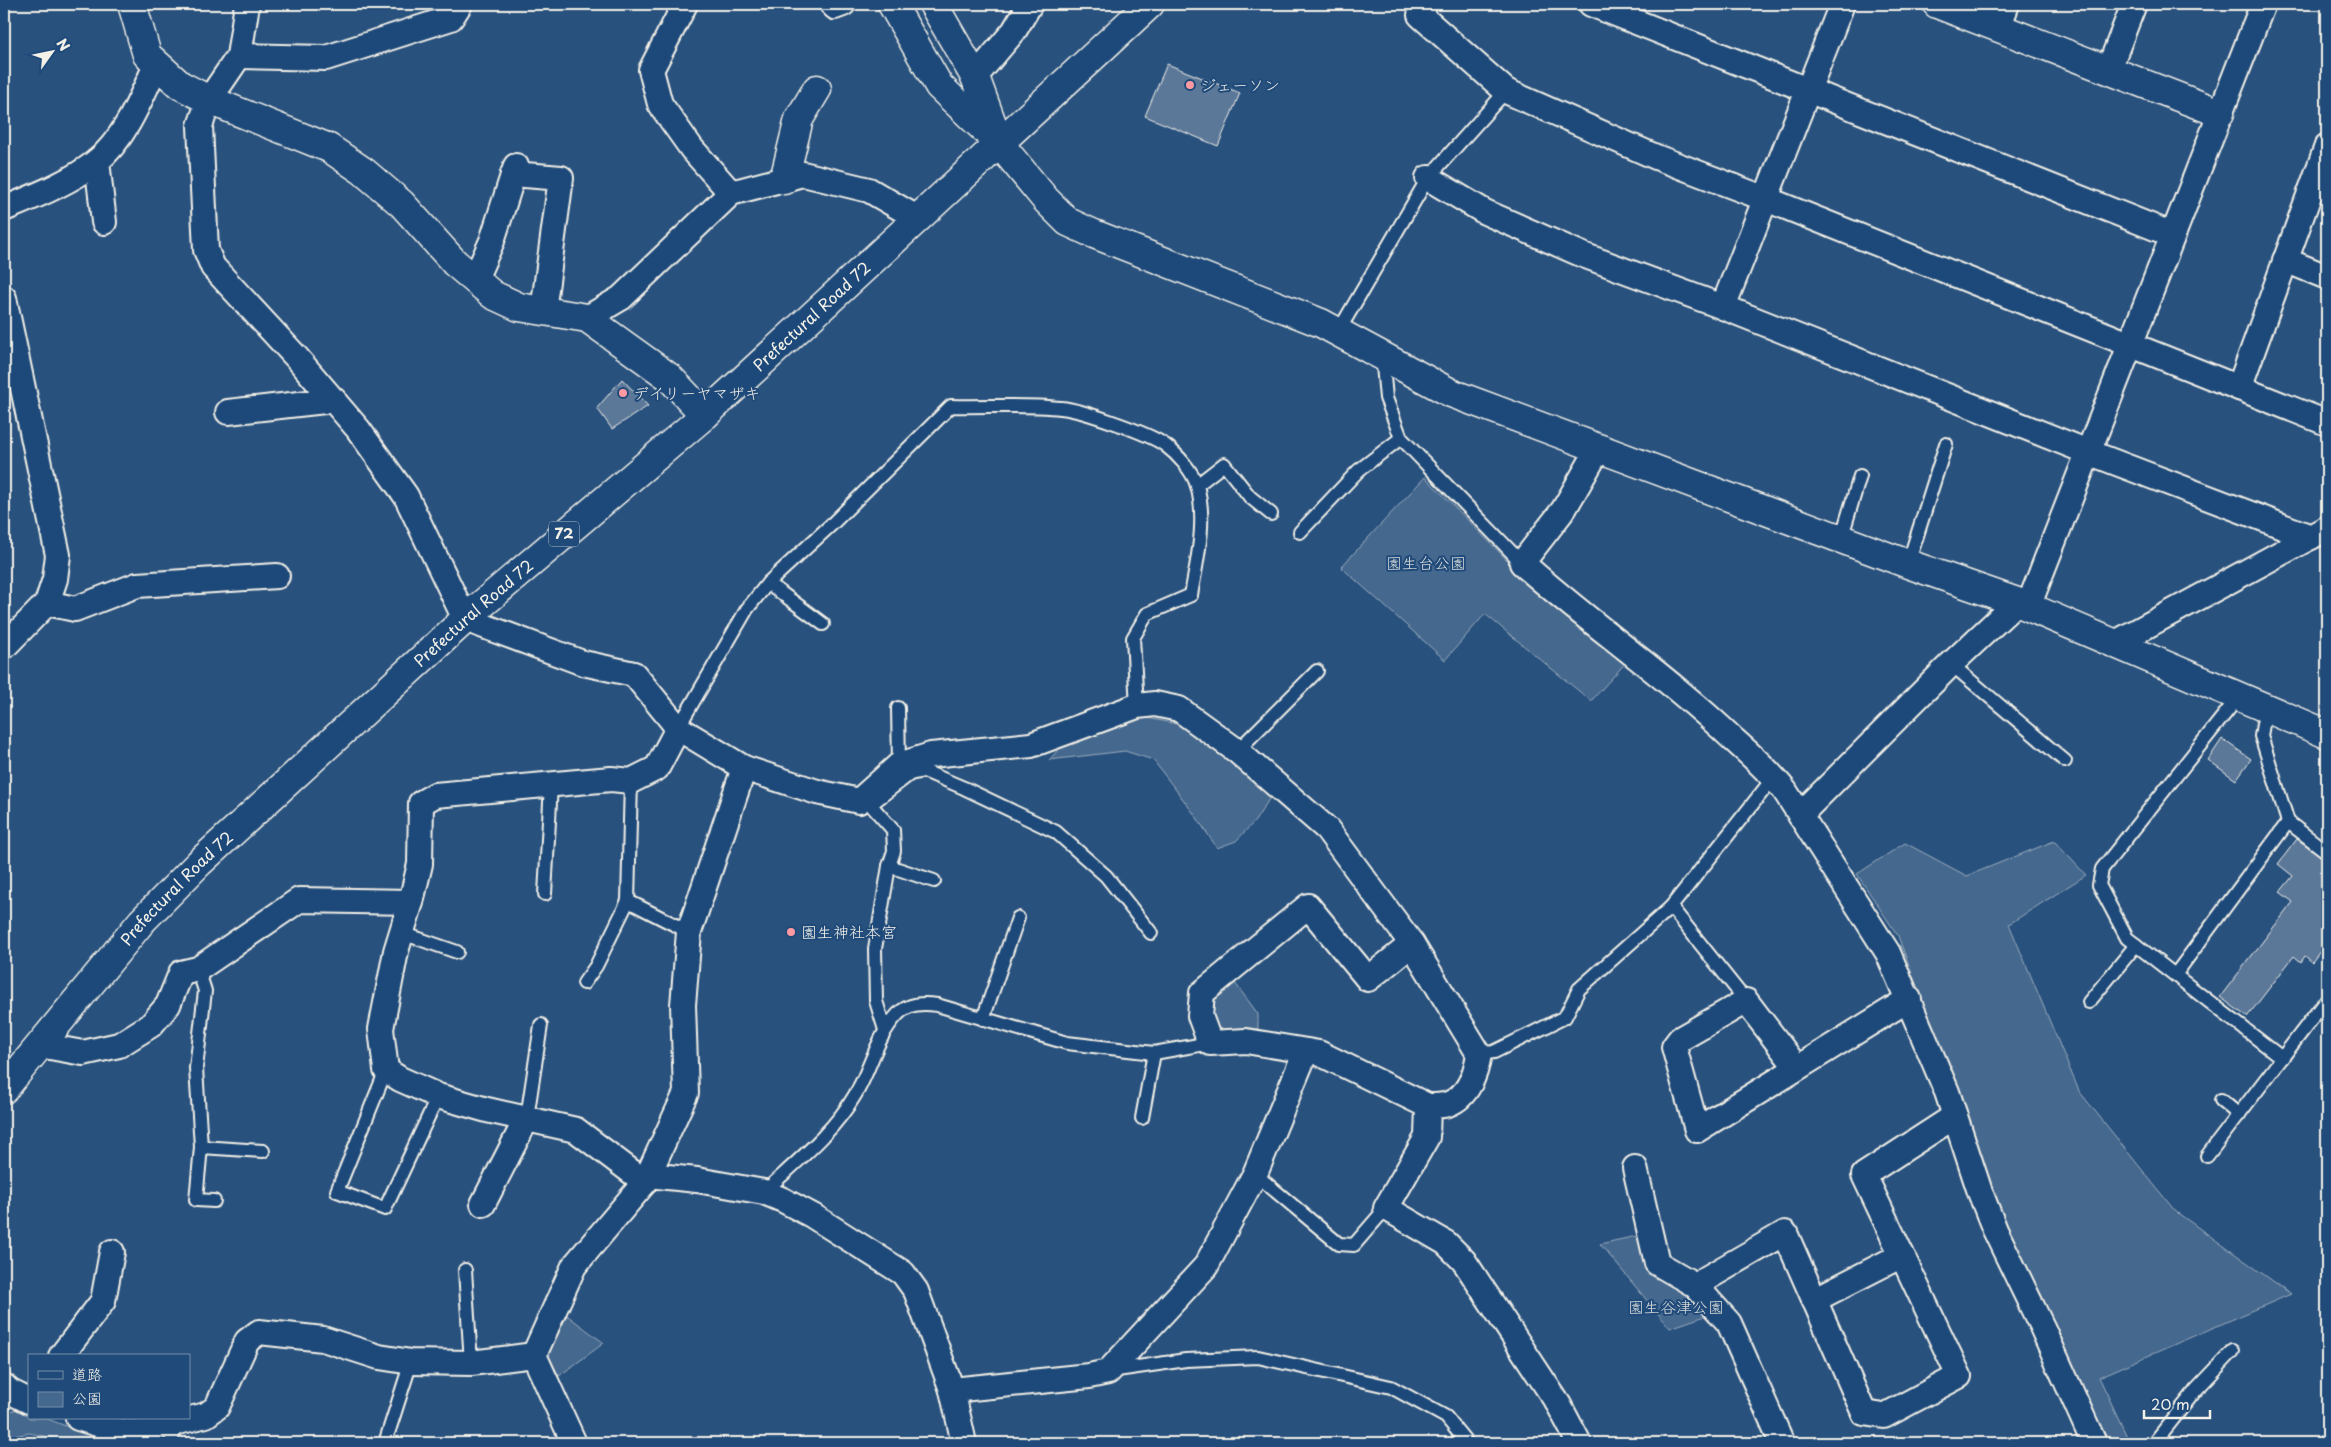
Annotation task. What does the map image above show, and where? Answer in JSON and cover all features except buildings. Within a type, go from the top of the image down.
[{"type":"street","points":[[132,4],[147,55],[180,85],[209,100],[329,148],[363,171],[402,204],[455,263],[492,295],[518,308],[587,318],[669,377],[705,414]]},
{"type":"street","points":[[246,4],[239,56],[209,100],[200,126],[206,250],[213,267],[334,400],[358,429],[406,496],[466,619],[583,663],[634,674],[678,728],[744,768],[817,792],[865,802],[899,765],[931,755],[1031,745],[1137,706],[1155,704],[1178,709],[1237,751],[1327,829],[1412,944],[1479,1054],[1477,1067],[1465,1093],[1448,1104],[1428,1106],[1319,1053],[1246,1041],[1210,1043],[1200,1016],[1202,993],[1308,906],[1368,978],[1412,944]]},
{"type":"street","points":[[239,56],[326,58],[450,18],[460,4]]},
{"type":"street","points":[[685,4],[651,70],[660,104],[692,149],[732,193]]},
{"type":"street","points":[[832,4],[835,7],[843,4]]},
{"type":"street","points":[[892,4],[939,86],[999,143],[1046,200],[1068,222],[1094,234],[1322,323],[1451,393],[1908,564],[2023,604],[2117,642],[2327,734]]},
{"type":"street","points":[[933,4],[976,77],[999,143]]},
{"type":"street","points":[[976,77],[1014,32],[1030,4]]},
{"type":"street","name":"Prefectural Road 72","points":[[5,1084],[40,1045],[142,921],[192,870],[315,755],[466,619],[705,414],[1150,4]]},
{"type":"street","points":[[1425,4],[1420,15],[1506,91],[1656,157],[2327,423]]},
{"type":"street","points":[[1591,4],[2173,235]]},
{"type":"street","points":[[1723,307],[1842,4]]},
{"type":"street","points":[[1937,4],[2002,16],[2108,71],[2220,113]]},
{"type":"street","points":[[2108,71],[2134,4]]},
{"type":"street","points":[[1800,814],[1951,664],[2023,604],[2088,452],[2262,4]]},
{"type":"street","points":[[4,209],[44,192],[97,162],[118,138],[138,104],[156,65]]},
{"type":"street","points":[[784,180],[799,119],[817,89]]},
{"type":"street","points":[[2238,388],[2327,146]]},
{"type":"street","points":[[97,162],[104,222]]},
{"type":"street","points":[[474,278],[492,241],[515,170],[561,178],[543,311]]},
{"type":"street","points":[[587,318],[621,298],[732,193],[803,174],[869,190],[918,218]]},
{"type":"street","points":[[1428,178],[1485,212],[1583,255],[1723,307],[2088,452],[2319,532]]},
{"type":"street","points":[[2285,260],[2327,277]]},
{"type":"street","points":[[4,298],[58,555],[56,579],[47,603],[4,647]]},
{"type":"street","points":[[228,412],[334,400]]},
{"type":"street","points":[[1599,448],[1564,509],[1522,562],[1566,602],[1700,708],[1774,777],[1800,814],[1888,953],[1909,999],[1955,1116],[1980,1192],[1995,1230],[2042,1327],[2094,1443]]},
{"type":"street","points":[[2117,642],[2319,532]]},
{"type":"street","points":[[47,603],[75,609],[137,585],[276,576]]},
{"type":"street","points":[[678,728],[657,768],[631,781],[611,779],[435,795],[421,803],[420,864],[396,951],[381,1029],[386,1070],[400,1079],[438,1096],[487,1110],[576,1130],[647,1178],[697,1180],[764,1192],[813,1216],[903,1273],[916,1291],[952,1390],[964,1443]]},
{"type":"street","points":[[574,1443],[534,1354],[574,1266],[647,1178],[686,1093],[683,1005],[689,932],[744,768]]},
{"type":"street","points":[[40,1045],[83,1053],[119,1045],[151,1026],[168,1006],[181,973],[198,969],[299,900],[411,902]]},
{"type":"street","points":[[1797,1068],[1746,1001],[1680,1038],[1674,1046],[1697,1130],[1909,999]]},
{"type":"street","points":[[952,1390],[1089,1376],[1108,1372],[1206,1266],[1255,1174],[1306,1051]]},
{"type":"street","points":[[1428,1106],[1427,1137],[1386,1208],[1446,1243],[1464,1261],[1559,1404],[1578,1443]]},
{"type":"street","points":[[1695,1285],[1785,1233],[1864,1412],[1884,1416],[1959,1376],[1864,1175],[1955,1116]]},
{"type":"street","points":[[483,1204],[527,1118]]},
{"type":"street","points":[[1635,1168],[1657,1263],[1695,1285],[1729,1323],[1782,1443]]},
{"type":"street","points":[[63,1354],[103,1301],[112,1252]]},
{"type":"street","points":[[1814,1300],[1902,1255]]},
{"type":"street","points":[[84,1420],[120,1431],[173,1433],[217,1407],[243,1348],[247,1341],[259,1332],[323,1339],[379,1357],[411,1362],[471,1363],[534,1354]]},
{"type":"street","points":[[4,1386],[9,1391],[28,1400]]},
{"type":"lane","points":[[1338,332],[1428,178],[1506,91]]},
{"type":"lane","points":[[1382,355],[1386,398],[1401,438],[1522,562]]},
{"type":"lane","points":[[678,728],[747,609],[768,584],[832,524],[951,406],[1062,408],[1112,422],[1164,444],[1182,460],[1197,485],[1201,530],[1191,596],[1147,614],[1133,638],[1137,706]]},
{"type":"lane","points":[[1300,532],[1359,470],[1401,438]]},
{"type":"lane","points":[[1908,564],[1946,444]]},
{"type":"lane","points":[[1197,485],[1224,464],[1250,498],[1271,514]]},
{"type":"lane","points":[[1841,539],[1860,476]]},
{"type":"lane","points":[[768,584],[824,624]]},
{"type":"lane","points":[[1951,664],[2065,760]]},
{"type":"lane","points":[[1237,751],[1317,671]]},
{"type":"lane","points":[[2240,695],[2102,869],[2099,885],[2127,938],[2282,1058]]},
{"type":"lane","points":[[2266,707],[2261,736],[2288,822],[2327,852]]},
{"type":"lane","points":[[898,708],[899,765]]},
{"type":"lane","points":[[885,1030],[876,1001],[875,949],[889,866],[894,851],[893,830],[865,802],[910,774],[924,771],[1056,832],[1106,876],[1151,933]]},
{"type":"lane","points":[[1479,1054],[1494,1052],[1565,1017],[1579,989],[1671,907],[1774,777]]},
{"type":"lane","points":[[584,983],[596,966],[628,901],[631,781]]},
{"type":"lane","points":[[545,894],[552,784]]},
{"type":"lane","points":[[2175,975],[2288,822]]},
{"type":"lane","points":[[889,866],[934,881]]},
{"type":"lane","points":[[628,901],[689,932]]},
{"type":"lane","points":[[1671,907],[1746,1001]]},
{"type":"lane","points":[[983,1019],[1018,918]]},
{"type":"lane","points":[[402,933],[457,952]]},
{"type":"lane","points":[[2090,1002],[2136,945]]},
{"type":"lane","points":[[198,969],[205,991],[196,1068],[202,1147],[196,1200],[214,1201]]},
{"type":"lane","points":[[2207,1156],[2327,999]]},
{"type":"lane","points":[[764,1192],[835,1124],[856,1094],[885,1030],[900,1012],[920,1003],[937,1005],[1067,1044],[1154,1053],[1210,1043]]},
{"type":"lane","points":[[527,1118],[541,1025]]},
{"type":"lane","points":[[1142,1118],[1154,1053]]},
{"type":"lane","points":[[386,1070],[337,1192],[385,1209],[438,1096]]},
{"type":"lane","points":[[2221,1100],[2239,1115]]},
{"type":"lane","points":[[202,1147],[263,1151]]},
{"type":"lane","points":[[1255,1174],[1339,1244],[1354,1245],[1386,1208]]},
{"type":"lane","points":[[466,1270],[471,1363]]},
{"type":"lane","points":[[2154,1443],[2196,1390],[2233,1351]]},
{"type":"lane","points":[[1108,1372],[1186,1360],[1258,1357],[1391,1387],[1446,1417],[1467,1443]]},
{"type":"lane","points":[[385,1443],[411,1362]]},
{"type":"green space","name":"園生台公園","points":[[1425,477],[1515,568],[1630,658],[1591,701],[1485,614],[1445,660],[1341,567]]},
{"type":"green space","points":[[1143,717],[1186,726],[1273,793],[1255,821],[1236,841],[1217,848],[1195,815],[1153,760],[1125,751],[1049,760],[1060,748]]},
{"type":"green space","points":[[2054,841],[2086,875],[2009,924],[2079,1091],[2175,1211],[2291,1294],[2099,1377],[2130,1443],[2110,1443],[2064,1356],[1989,1195],[1970,1128],[1898,936],[1857,874],[1905,843],[1967,876]]},
{"type":"green space","points":[[1232,979],[1258,1014],[1258,1029],[1217,1029],[1210,1009],[1213,993]]},
{"type":"green space","name":"園生谷津公園","points":[[1641,1235],[1680,1285],[1708,1315],[1670,1328],[1600,1244]]},
{"type":"green space","points":[[560,1310],[604,1343],[559,1376],[542,1344]]},
{"type":"green space","points":[[16,1409],[28,1413],[28,1420],[50,1420],[102,1440],[131,1442],[79,1443],[29,1433],[4,1438],[4,1415]]},
{"type":"place","name":"ジェーソン","points":[[1190,85]]},
{"type":"place","name":"デイリーヤマザキ","points":[[623,393]]},
{"type":"place","name":"園生神社本宮","points":[[791,932]]}]
